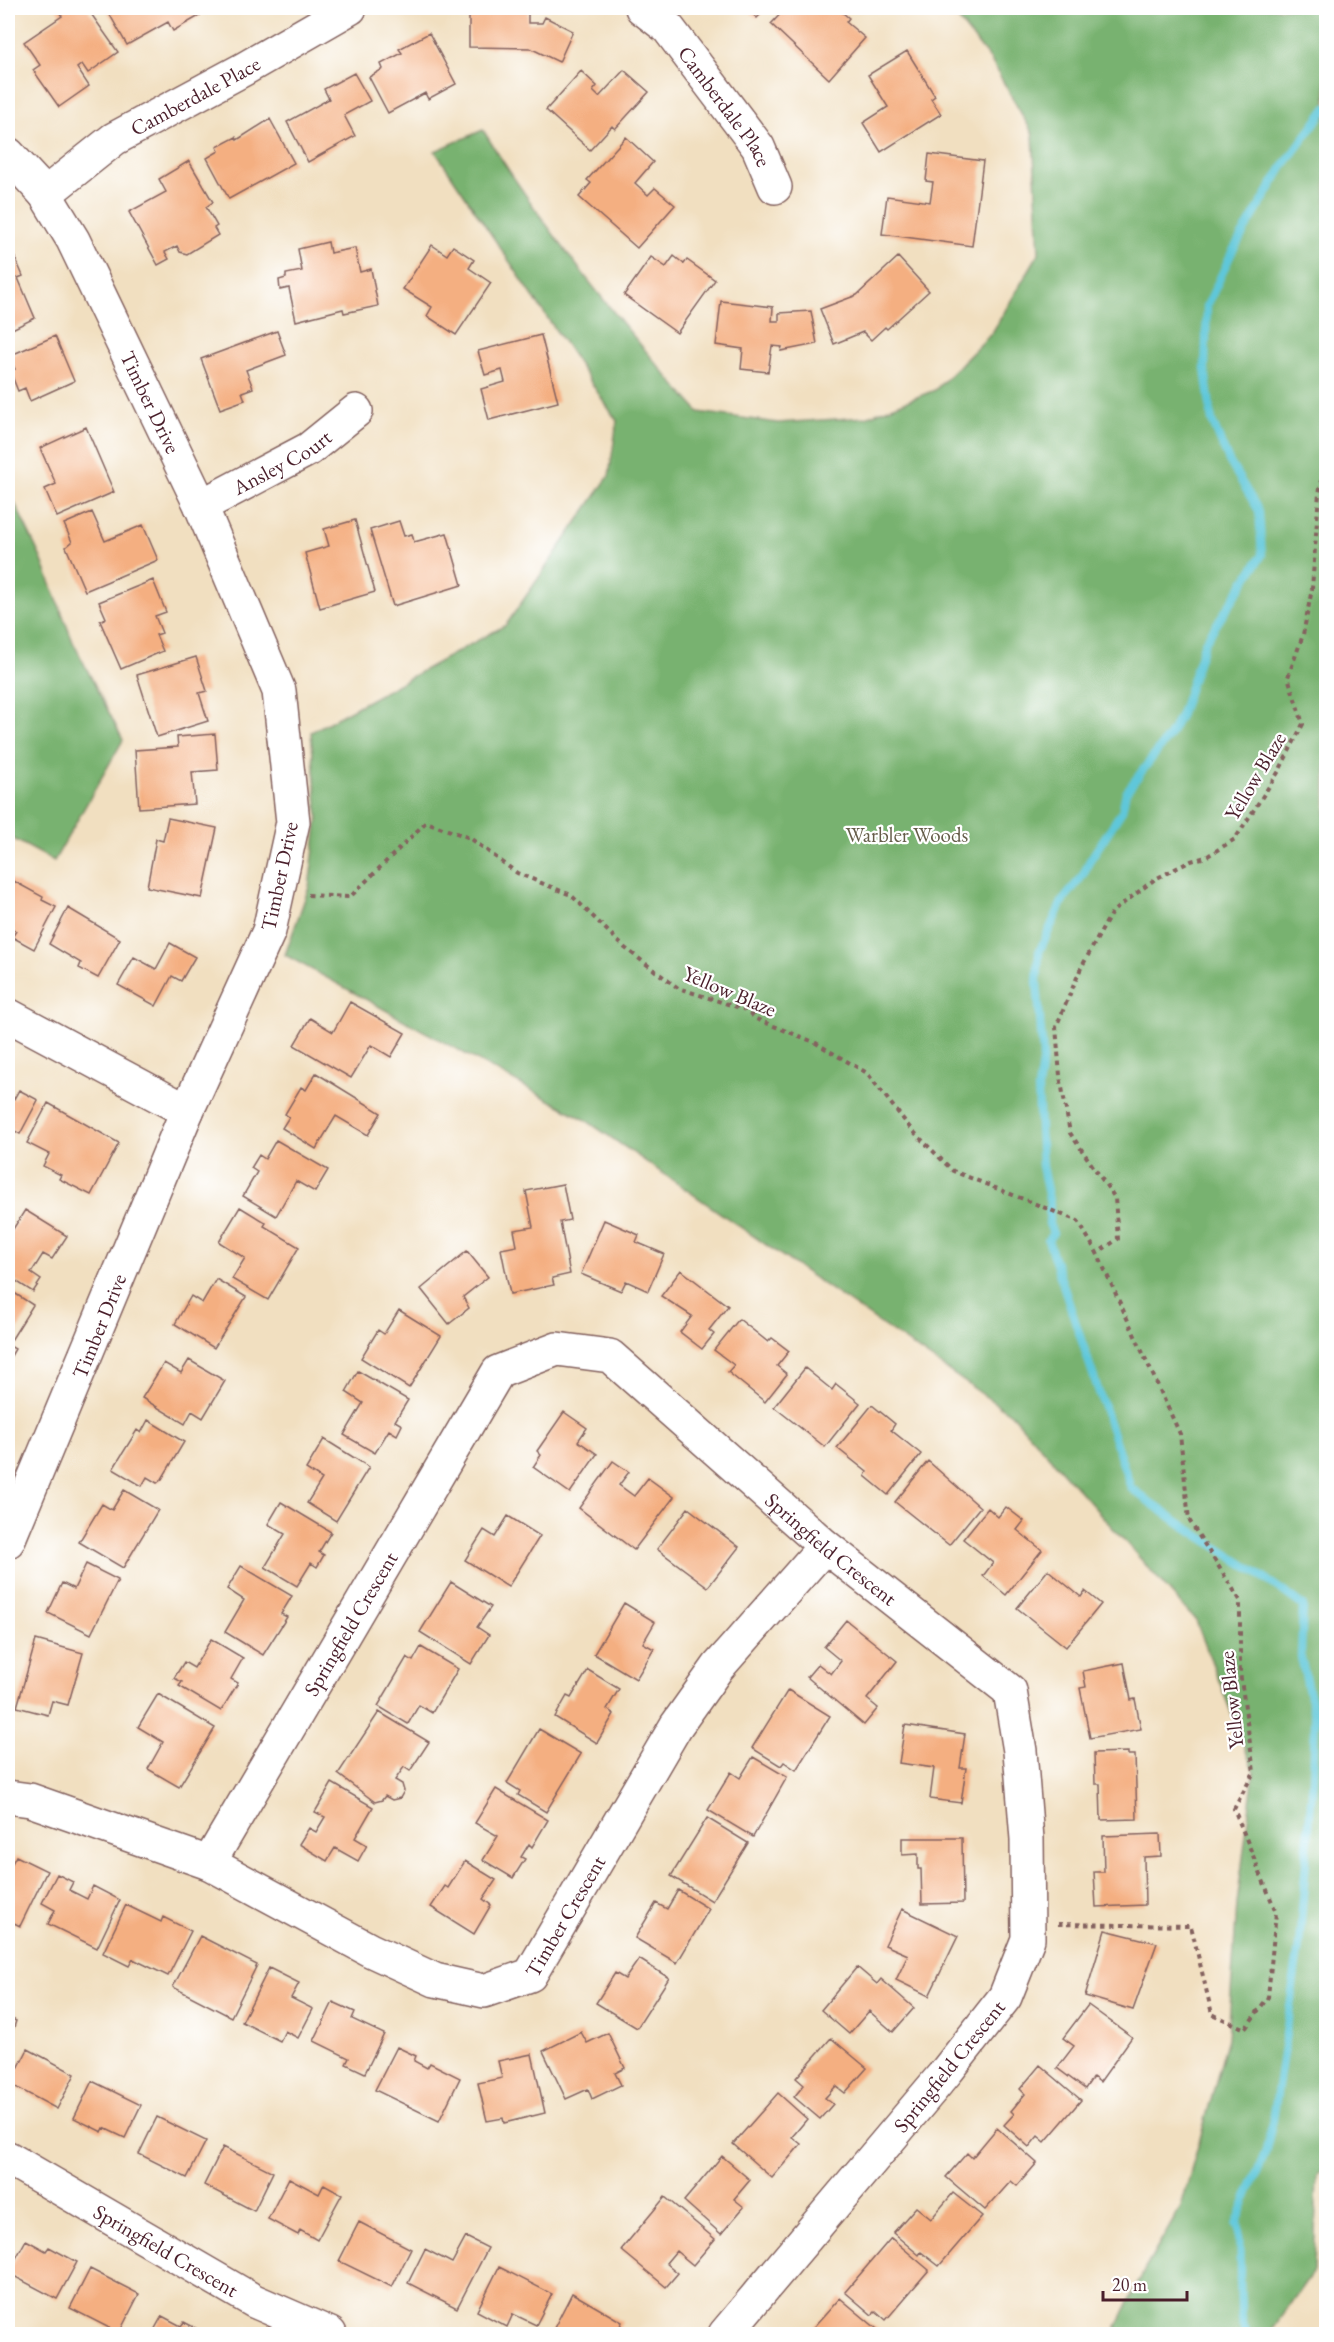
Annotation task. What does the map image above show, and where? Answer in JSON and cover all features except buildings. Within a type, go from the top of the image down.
[{"type":"street","name":"Camberdale Place","points":[[45,194],[114,139],[244,69],[350,8]]},
{"type":"street","name":"Camberdale Place","points":[[642,8],[668,28],[758,147],[775,187]]},
{"type":"street","name":"Timber Drive","points":[[8,154],[45,194],[73,240],[201,507],[279,691],[293,822],[269,931],[188,1111],[8,1541]]},
{"type":"street","name":"Ansley Court","points":[[201,507],[309,449],[356,411]]},
{"type":"street","points":[[8,1015],[188,1111]]},
{"type":"street","name":"Springfield Crescent","points":[[209,1863],[498,1372],[557,1349],[610,1356],[825,1546],[1010,1691],[1020,1751],[1027,1839],[1028,1939],[1005,1997],[946,2072],[725,2334]]},
{"type":"street","name":"Timber Crescent","points":[[8,1797],[30,1800],[209,1863],[370,1950],[435,1980],[484,1991],[530,1975],[676,1726],[718,1666],[825,1546]]},
{"type":"street","name":"Springfield Crescent","points":[[8,2158],[255,2301],[330,2334]]},
{"type":"path","name":"Yellow Blaze","points":[[1097,1253],[1118,1239],[1114,1198],[1070,1133],[1060,1076],[1056,1027],[1081,968],[1112,912],[1155,879],[1191,861],[1206,857],[1235,839],[1279,771],[1303,724],[1288,678],[1304,635],[1312,589],[1319,493],[1326,464]]},
{"type":"path","name":"Yellow Blaze","points":[[277,894],[350,897],[426,822],[470,838],[517,873],[572,895],[625,948],[678,988],[746,1010],[756,1019],[814,1042],[867,1073],[911,1129],[953,1171],[1078,1221],[1097,1253],[1180,1434],[1189,1520],[1240,1600],[1240,1672],[1254,1772],[1234,1809],[1276,1912],[1268,1997],[1245,2029],[1212,2014],[1191,1926],[1058,1924]]},
{"type":"green space","name":"Warbler Woods","points":[[949,8],[1326,8],[1326,2167],[1317,2175],[1314,2270],[1269,2334],[1122,2334],[1116,2328],[1145,2269],[1181,2207],[1228,2038],[1237,1904],[1254,1772],[1196,1621],[1011,1414],[584,1119],[285,955],[309,887],[318,817],[311,732],[506,625],[609,476],[617,421],[435,151],[483,130],[532,204],[585,276],[699,412],[778,423],[866,417],[935,390],[992,333],[1039,253],[1033,134],[990,59]]},
{"type":"green space","points":[[8,489],[41,558],[73,642],[123,740],[54,861],[8,836]]},
{"type":"waterway","points":[[1245,2334],[1241,2313],[1239,2227],[1236,2225],[1265,2153],[1273,2121],[1299,1946],[1313,1778],[1315,1720],[1301,1657],[1303,1606],[1261,1575],[1173,1519],[1131,1488],[1048,1240],[1053,1233],[1049,1224],[1050,1204],[1042,1166],[1038,1089],[1043,1056],[1037,982],[1039,952],[1062,902],[1083,875],[1090,860],[1122,811],[1126,792],[1169,736],[1181,714],[1205,642],[1262,555],[1259,511],[1229,461],[1212,421],[1205,369],[1207,306],[1232,252],[1284,165],[1326,108]]}]
